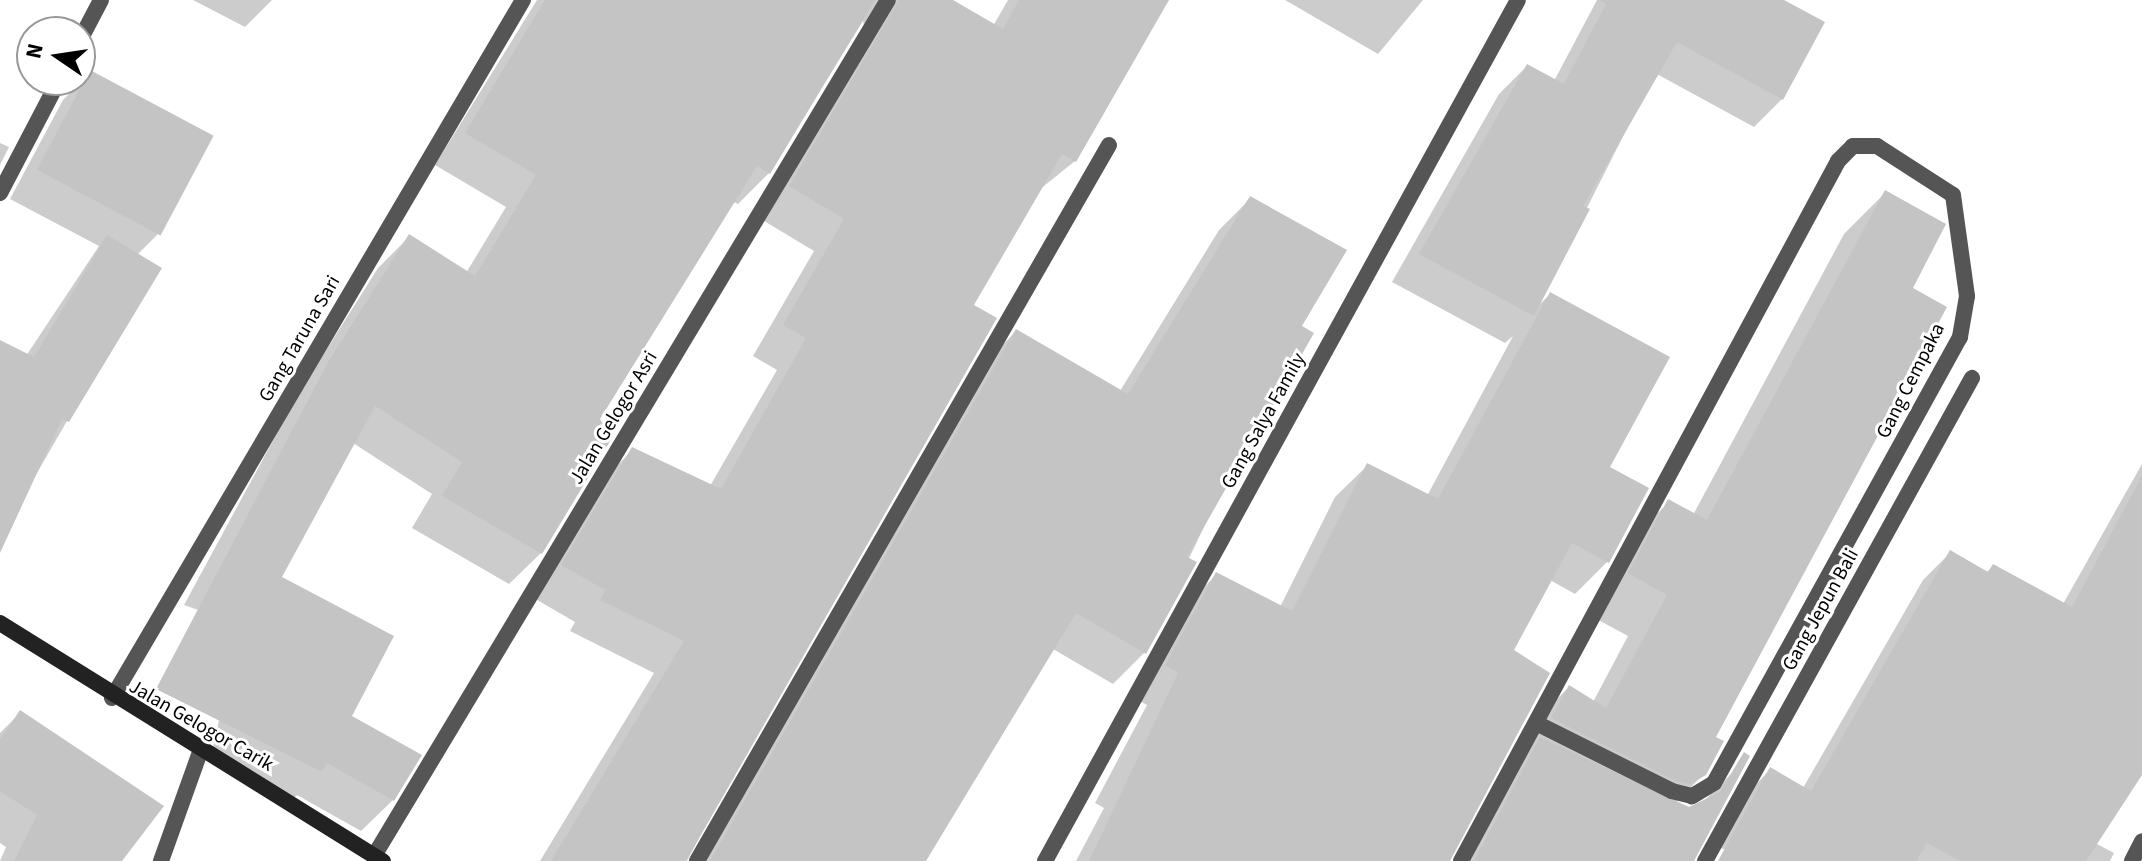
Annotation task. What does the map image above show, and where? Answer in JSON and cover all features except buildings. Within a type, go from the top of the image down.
[{"type":"street","name":"Gang Taruna Sari","points":[[112,698],[523,0]]},
{"type":"street","name":"Jalan Gelogor Asri","points":[[378,858],[888,0]]},
{"type":"street","name":"Gang Salya Family","points":[[1045,861],[1518,0]]},
{"type":"street","points":[[0,193],[51,96]]},
{"type":"street","points":[[697,861],[1109,145]]},
{"type":"street","name":"Gang Cempaka","points":[[1461,861],[1538,724],[1838,161],[1853,146],[1877,146],[1953,195],[1967,296],[1960,337],[1714,783],[1692,796],[1672,791],[1538,724]]},
{"type":"street","name":"Gang Jepun Bali","points":[[1705,861],[1972,378]]},
{"type":"street","name":"Jalan Gelogor Carik","points":[[0,623],[112,698],[378,858]]},
{"type":"street","points":[[161,861],[201,749]]},
{"type":"street","points":[[2132,861],[2142,841]]}]
